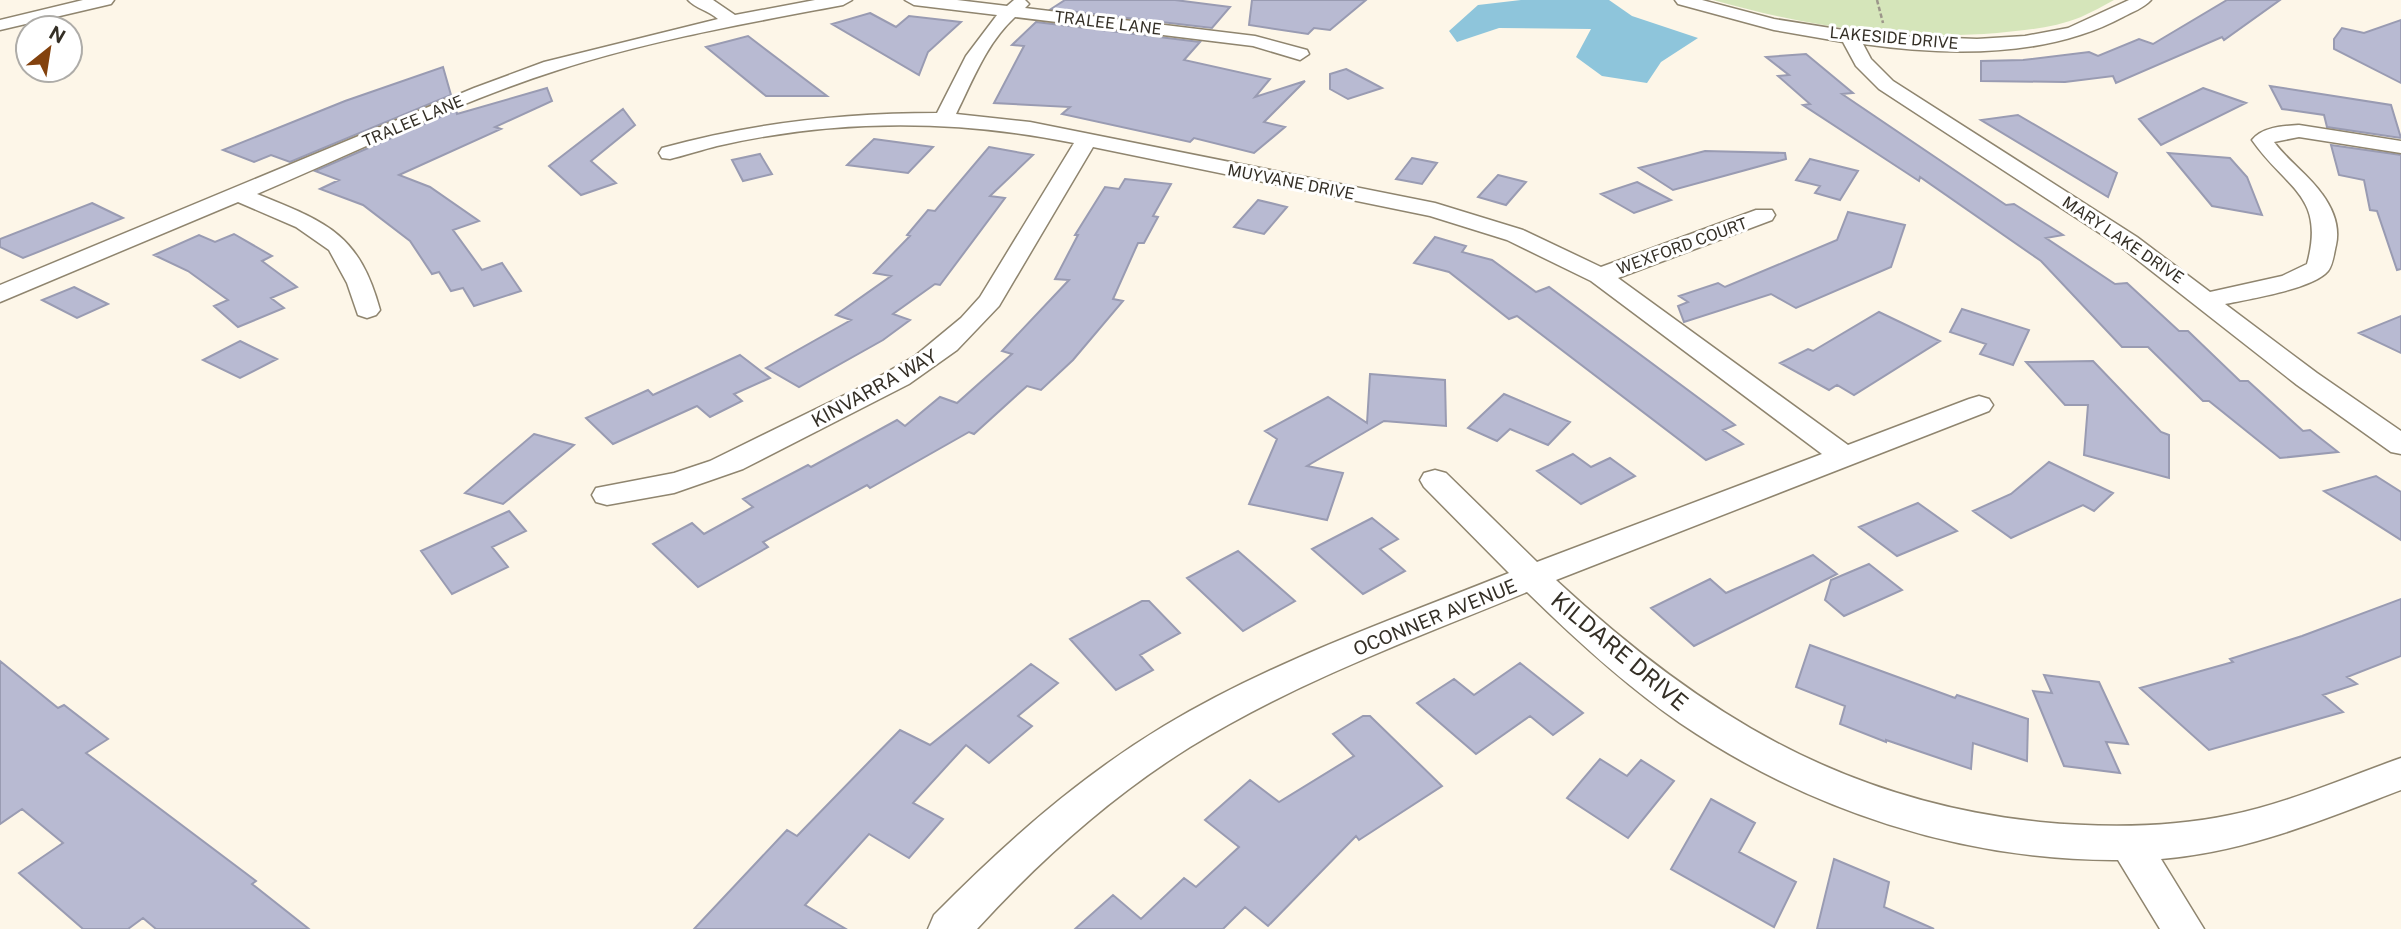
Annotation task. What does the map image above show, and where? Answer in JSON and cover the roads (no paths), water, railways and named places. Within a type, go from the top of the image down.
[{"type":"street","points":[[0,25],[106,0]]},
{"type":"street","points":[[697,0],[714,6],[731,21]]},
{"type":"street","name":"TRALEE LANE","points":[[0,294],[551,66],[731,21],[843,0]]},
{"type":"street","name":"TRALEE LANE","points":[[914,0],[1018,5],[1255,41],[1300,54]]},
{"type":"street","name":"LAKESIDE DRIVE","points":[[1684,0],[1762,21],[1849,36],[1948,44],[2045,38],[2092,26],[2142,0]]},
{"type":"street","points":[[944,119],[982,41],[992,27],[1018,5]]},
{"type":"street","name":"MARY LAKE DRIVE","points":[[1849,36],[1863,62],[1886,86],[2129,242],[2208,300],[2307,379],[2401,445]]},
{"type":"street","name":"MUYVANE DRIVE","points":[[670,153],[715,141],[829,122],[944,119],[1001,123],[1435,210],[1515,235],[1600,276],[1845,457]]},
{"type":"street","points":[[2208,300],[2290,282],[2318,268],[2325,239],[2315,197],[2268,151],[2262,140],[2282,132],[2299,131],[2401,147]]},
{"type":"street","name":"KINVARRA WAY","points":[[607,495],[664,485],[716,470],[919,367],[973,323],[990,301],[1086,141]]},
{"type":"street","points":[[238,194],[314,228],[336,242],[354,268],[362,287],[366,310]]},
{"type":"street","name":"WEXFORD COURT","points":[[1600,276],[1764,215]]},
{"type":"street","name":"OCONNER AVENUE","points":[[949,929],[1054,826],[1136,763],[1183,733],[1282,681],[1532,577],[1979,405]]},
{"type":"street","name":"KILDARE DRIVE","points":[[1435,480],[1532,577],[1646,678],[1684,707],[1760,753],[1827,786],[1895,811],[1951,826],[2030,839],[2129,843],[2214,835],[2256,826],[2401,774]]},
{"type":"street","points":[[2129,843],[2183,929]]},
{"type":"water","points":[[1521,0],[1609,0],[1632,16],[1698,38],[1661,62],[1647,83],[1602,76],[1576,57],[1591,29],[1499,28],[1457,42],[1449,31],[1478,5]]}]
